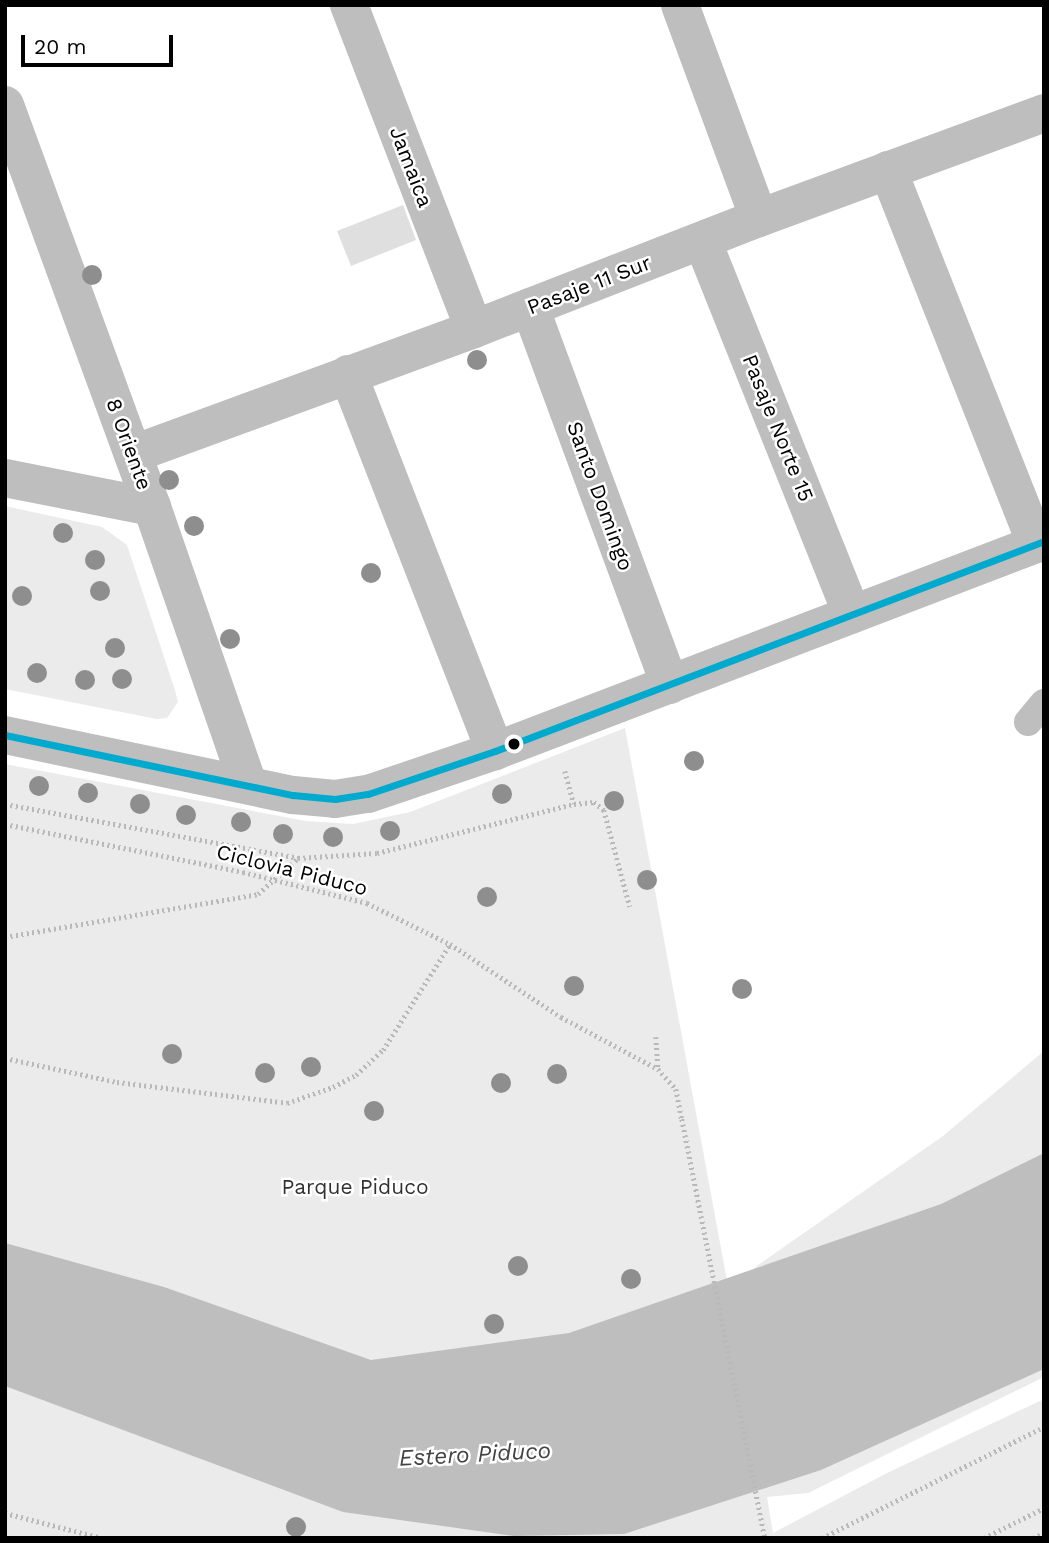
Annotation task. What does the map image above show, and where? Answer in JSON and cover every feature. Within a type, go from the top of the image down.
[{"type":"street","name":"Jamaica","points":[[349,5],[474,330]]},
{"type":"street","points":[[680,5],[760,218]]},
{"type":"street","name":"8 Oriente","points":[[5,105],[152,507],[248,784]]},
{"type":"street","name":"Pasaje 11 Sur","points":[[133,454],[474,330],[760,218],[1044,113]]},
{"type":"street","points":[[5,735],[293,795],[335,799],[368,794],[495,751],[1040,542],[888,170]]},
{"type":"street","name":"Pasaje Norte 15","points":[[703,242],[852,614]]},
{"type":"street","name":"Santo Domingo","points":[[530,307],[670,685]]},
{"type":"street","points":[[348,374],[495,751]]},
{"type":"street","points":[[5,478],[152,507]]},
{"type":"path","points":[[574,804],[594,802],[604,810],[630,907]]},
{"type":"path","name":"Ciclovia Piduco","points":[[5,824],[367,903],[450,944],[561,1017],[658,1069]]},
{"type":"path","points":[[5,937],[258,894],[276,881],[298,858]]},
{"type":"path","points":[[5,1058],[117,1082],[287,1103],[333,1087],[356,1075],[383,1050],[450,944]]},
{"type":"path","points":[[656,1037],[658,1069],[676,1089],[765,1536]]},
{"type":"path","points":[[822,1538],[1044,1427]]},
{"type":"path","points":[[984,1538],[1044,1508]]},
{"type":"path","points":[[5,1513],[102,1538]]},
{"type":"path","points":[[1033,1538],[1044,1533]]},
{"type":"green space","points":[[5,506],[102,527],[127,545],[178,702],[167,718],[157,719],[5,689]]},
{"type":"green space","name":"Parque Piduco","points":[[625,728],[739,1346],[1044,1239],[1044,1377],[808,1493],[767,1497],[773,1533],[887,1473],[1044,1399],[1044,1538],[5,1538],[5,764],[306,821],[353,824],[410,812]]},
{"type":"green space","points":[[1044,1051],[1044,1153],[941,1204],[751,1270],[943,1136]]},
{"type":"water","name":"Estero Piduco","points":[[1044,1153],[1044,1369],[821,1470],[624,1534],[514,1536],[343,1512],[5,1386],[5,1243],[164,1287],[371,1360],[569,1333],[941,1204]]},
{"type":"building","points":[[403,205],[416,240],[351,266],[337,231]]},
{"type":"transit line","points":[[5,735],[293,795],[335,799],[368,794],[495,751],[1044,541]]}]
